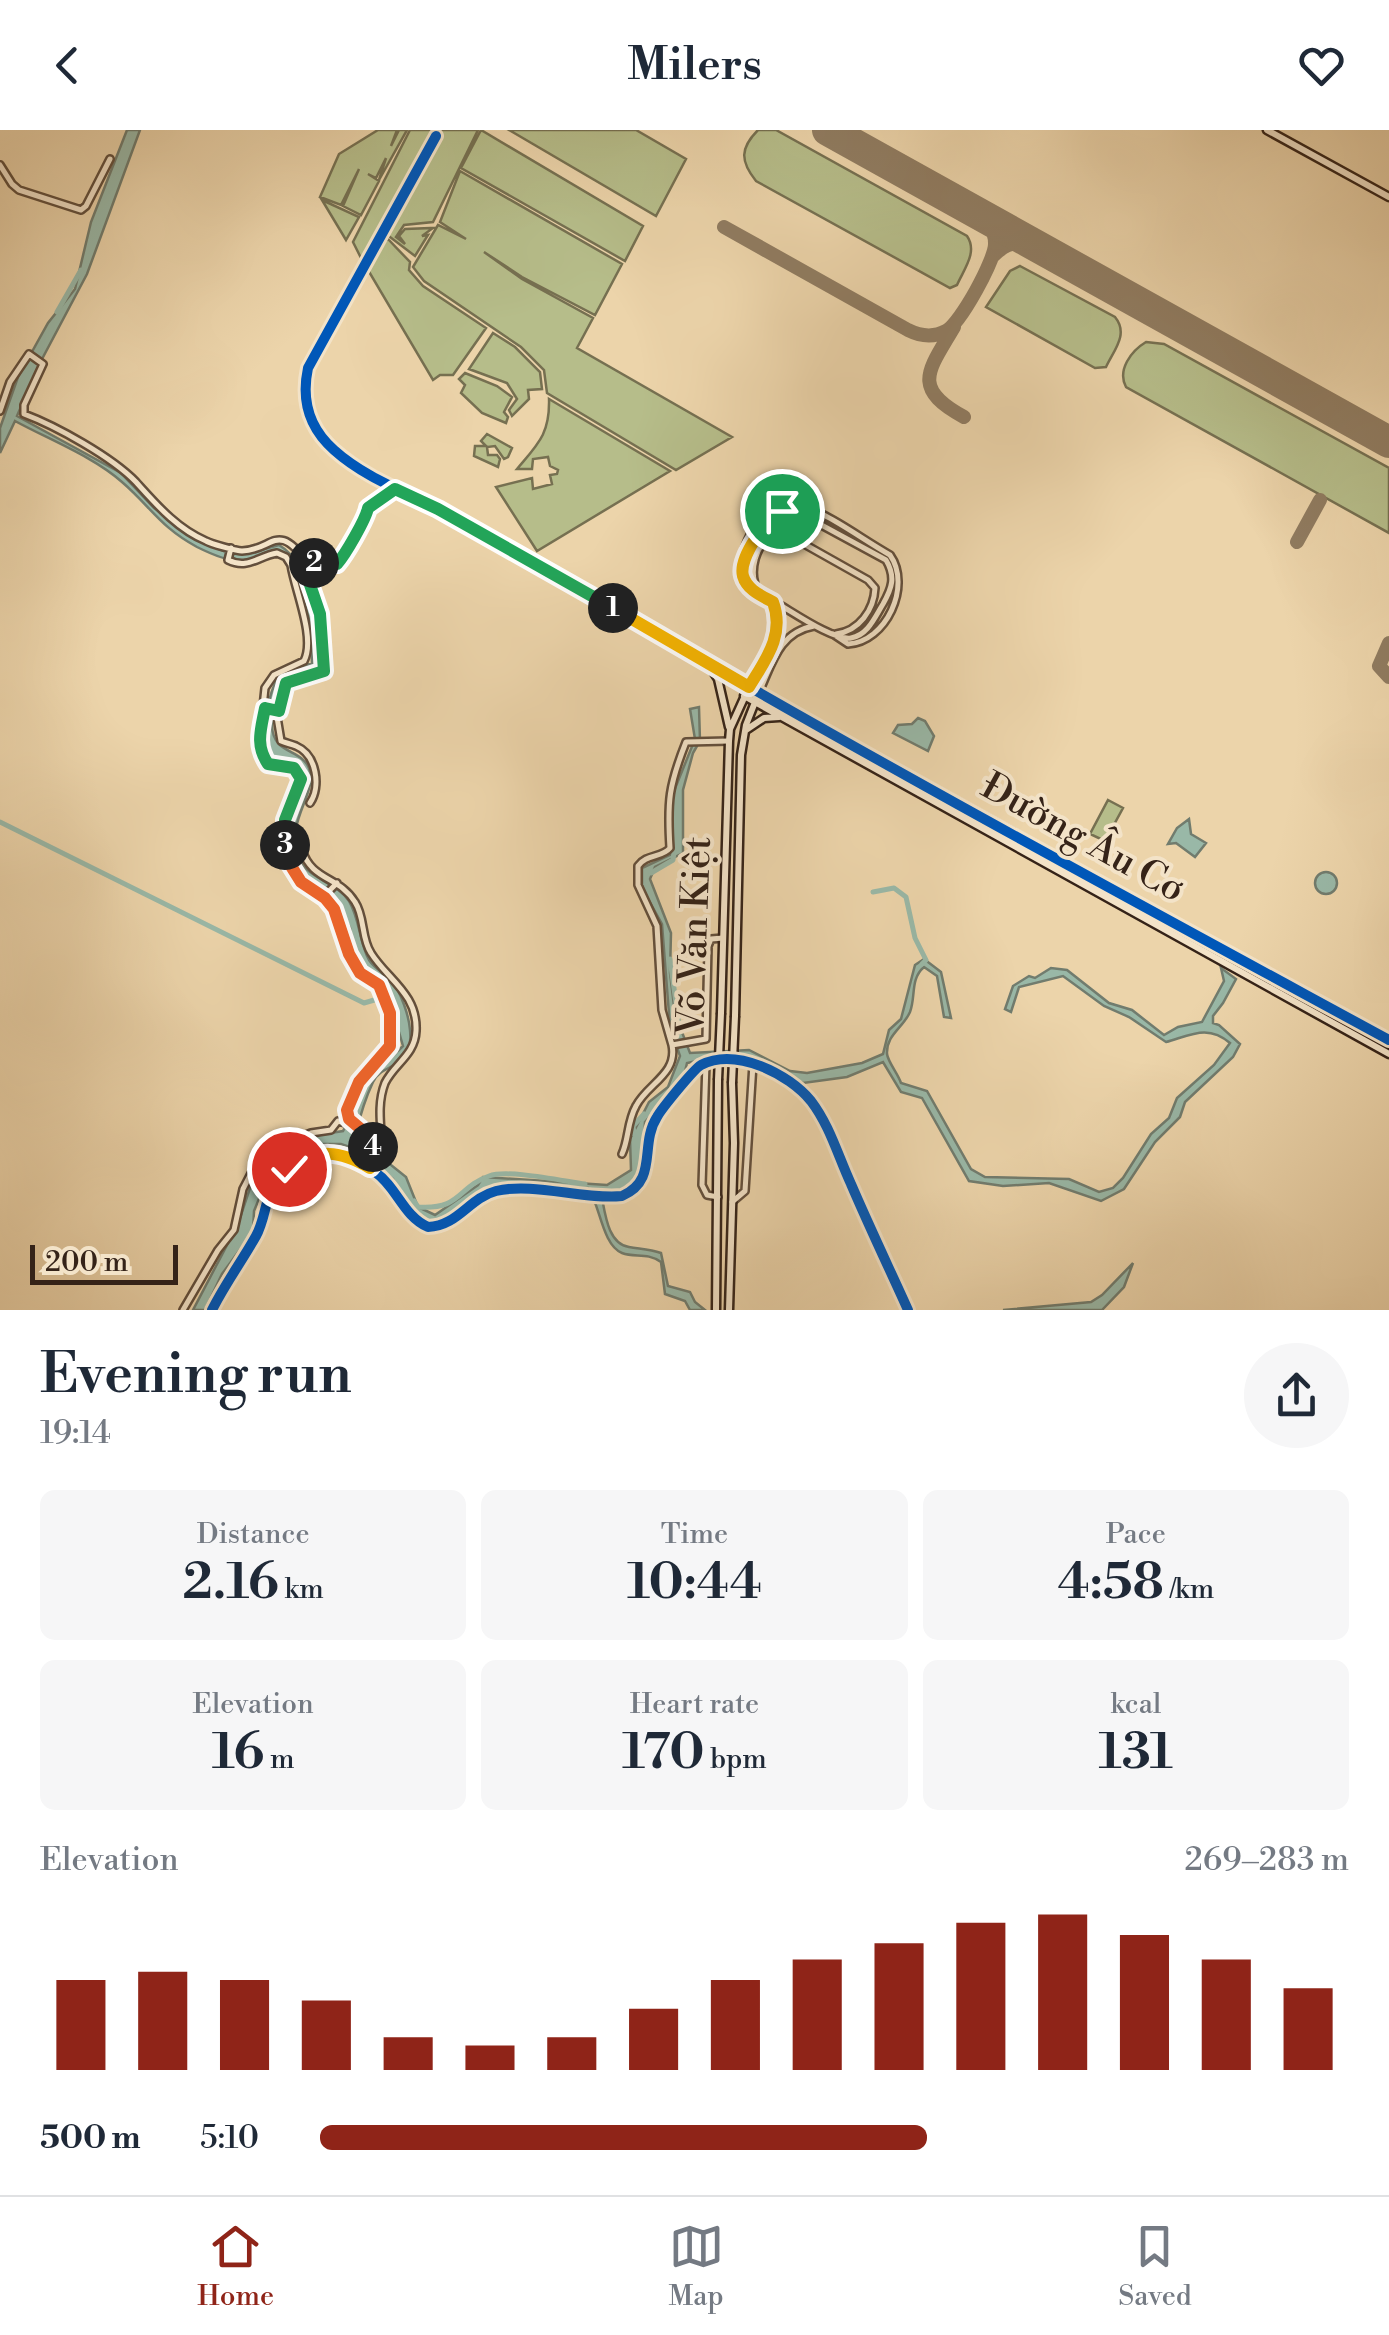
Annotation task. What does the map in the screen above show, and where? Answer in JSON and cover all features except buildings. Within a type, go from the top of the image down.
[{"type":"street","points":[[1267,130],[1389,197]]},
{"type":"street","points":[[436,136],[314,354],[305,381],[308,413],[322,438],[356,467],[438,509],[749,687],[776,637],[778,624],[773,602]]},
{"type":"street","points":[[0,165],[19,190],[74,209],[86,206],[110,159]]},
{"type":"street","points":[[0,411],[10,382],[30,355],[42,362],[24,414],[101,455],[189,532],[240,552],[269,540],[286,542],[308,563],[337,564],[365,520],[368,508],[395,489]]},
{"type":"street","points":[[792,509],[886,560],[891,569],[891,590],[870,627],[852,638],[833,634],[760,595],[743,576],[746,557],[772,516],[792,509]]},
{"type":"street","points":[[760,595],[751,574],[754,561],[768,536],[777,532],[788,535],[876,588],[874,599],[857,626],[833,634]]},
{"type":"street","points":[[231,549],[228,560],[248,564],[272,553],[284,555],[290,564],[305,616],[306,658],[270,678],[264,692],[281,741],[299,748],[317,776],[316,794],[310,803]]},
{"type":"street","points":[[308,563],[305,575],[321,619],[324,670],[286,683],[259,744],[270,766],[294,768],[301,782],[285,820],[285,854],[304,886],[324,895],[338,915],[345,945],[356,967],[376,982],[385,997],[392,1026],[390,1046],[359,1082],[347,1110],[349,1119],[362,1128],[362,1141],[382,1154]]},
{"type":"street","points":[[759,692],[784,642],[802,628],[816,625]]},
{"type":"street","points":[[708,664],[723,693],[724,715],[730,729]]},
{"type":"street","points":[[731,677],[744,696]]},
{"type":"street","name":"Đường Âu Cơ","points":[[749,687],[846,748],[1389,1054]]},
{"type":"street","name":"Võ Văn Kiệt","points":[[716,1310],[728,740],[749,687]]},
{"type":"street","name":"Võ Văn Kiệt","points":[[729,1310],[743,736],[759,692]]},
{"type":"street","name":"Đường Âu Cơ","points":[[744,696],[1389,1040]]},
{"type":"street","points":[[743,736],[759,720],[782,717]]},
{"type":"street","points":[[622,1154],[636,1104],[670,1068],[674,1045],[662,1010],[657,926],[638,886],[638,870],[644,859],[666,853],[670,848],[666,816],[670,785],[686,742],[728,740]]},
{"type":"street","points":[[302,850],[316,873],[358,905],[370,952],[392,976],[414,1013],[414,1044],[390,1076],[382,1096],[382,1154],[370,1168]]},
{"type":"street","points":[[324,895],[335,884]]},
{"type":"street","points":[[724,896],[738,896]]},
{"type":"street","points":[[674,1045],[707,1038],[708,952],[711,939],[723,938]]},
{"type":"street","points":[[1301,1006],[1306,995]]},
{"type":"street","points":[[212,1310],[256,1236],[274,1185],[307,1157],[326,1152],[344,1155],[370,1168],[388,1184],[410,1216],[428,1227],[448,1224],[479,1198],[496,1191],[622,1196],[640,1183],[647,1171],[650,1133],[656,1118],[695,1070],[723,1060],[753,1064],[797,1086],[819,1114],[908,1310]]},
{"type":"street","points":[[706,1063],[702,1186],[707,1195],[718,1197]]},
{"type":"street","points":[[732,1202],[746,1191],[753,1064]]},
{"type":"street","points":[[182,1310],[232,1233],[256,1164],[297,1137],[322,1133],[338,1121],[344,1123],[349,1119]]},
{"type":"green space","points":[[378,130],[397,130],[391,146],[399,130],[407,130],[379,180],[386,158],[376,178],[368,174],[379,181],[361,215],[343,206],[359,169],[341,205],[320,197],[339,154]]},
{"type":"green space","points":[[410,130],[432,130],[363,262],[353,242]]},
{"type":"green space","points":[[441,130],[478,130],[433,222],[404,225],[396,237],[405,244],[399,236],[405,229],[433,228],[422,236],[428,235],[415,256],[386,234]]},
{"type":"green space","points":[[481,130],[643,226],[625,261],[461,168]]},
{"type":"green space","points":[[509,130],[636,130],[686,159],[656,216]]},
{"type":"green space","points":[[758,130],[776,130],[967,236],[971,254],[957,285],[950,288],[756,181],[744,155]]},
{"type":"green space","points":[[460,171],[622,264],[595,315],[484,252],[522,279],[593,318],[577,348],[732,437],[676,470],[547,393],[544,370],[521,347],[424,281],[413,267],[438,225],[466,239],[440,222]]},
{"type":"green space","points":[[322,200],[359,217],[346,240]]},
{"type":"green space","points":[[387,238],[410,262],[409,270],[423,286],[486,328],[453,375],[440,375],[433,380],[368,270]]},
{"type":"green space","points":[[1020,266],[1115,317],[1120,336],[1106,367],[1095,368],[986,307],[1010,271]]},
{"type":"green space","points":[[493,333],[515,347],[540,372],[542,389],[528,390],[529,399],[512,416],[509,410],[517,399],[507,383],[469,369]]},
{"type":"green space","points":[[1146,342],[1164,344],[1389,468],[1389,533],[1126,387],[1123,374],[1127,362]]},
{"type":"green space","points":[[465,373],[512,397],[504,412],[508,417],[506,423],[482,413],[461,393],[465,385],[459,379]]},
{"type":"green space","points":[[549,399],[670,471],[537,551],[496,487],[532,478],[533,489],[552,484],[550,475],[558,470],[550,466],[548,457],[533,459],[532,469],[517,469],[545,430]]},
{"type":"green space","points":[[487,434],[512,448],[504,459],[495,446],[487,447],[488,455],[500,459],[498,467],[474,456],[475,446],[486,446],[481,441]]},
{"type":"green space","points":[[1108,800],[1123,808],[1105,841],[1090,834]]},
{"type":"shaded area","points":[[127,130],[140,130],[87,274],[17,416],[121,473],[154,508],[208,545],[250,553],[279,545],[299,567],[316,619],[316,668],[285,679],[272,730],[279,744],[309,768],[309,788],[296,831],[298,857],[308,870],[349,901],[369,960],[395,985],[406,1011],[410,1030],[407,1053],[377,1075],[356,1133],[406,1177],[418,1207],[435,1215],[478,1185],[483,1177],[607,1185],[631,1170],[630,1139],[649,1102],[668,1087],[680,1056],[670,1027],[662,924],[642,888],[642,868],[672,854],[672,796],[695,739],[690,709],[699,707],[700,741],[683,790],[683,853],[655,867],[650,879],[671,933],[675,1014],[690,1053],[749,1050],[790,1071],[807,1073],[862,1063],[883,1054],[889,1030],[901,1019],[915,965],[924,959],[941,972],[951,1018],[944,1017],[937,976],[924,967],[915,982],[910,1012],[887,1047],[901,1083],[927,1091],[971,1169],[985,1177],[1069,1179],[1099,1192],[1113,1188],[1123,1178],[1151,1134],[1169,1118],[1177,1098],[1214,1065],[1230,1043],[1207,1032],[1166,1042],[1129,1017],[1104,1006],[1063,976],[1019,987],[1011,1012],[1005,1009],[1013,986],[1051,968],[1067,970],[1109,1003],[1132,1010],[1164,1035],[1178,1027],[1202,1022],[1224,981],[1221,968],[1236,979],[1213,1016],[1213,1023],[1240,1044],[1233,1057],[1185,1102],[1180,1117],[1155,1142],[1124,1189],[1101,1201],[1049,1183],[1003,1186],[969,1181],[922,1098],[901,1092],[883,1062],[847,1077],[803,1083],[747,1061],[706,1059],[687,1063],[683,1080],[645,1122],[644,1161],[637,1181],[618,1192],[601,1193],[608,1226],[616,1240],[622,1245],[661,1253],[668,1286],[690,1292],[705,1310],[690,1310],[685,1301],[665,1294],[661,1262],[615,1249],[588,1188],[558,1190],[550,1184],[499,1186],[481,1193],[440,1224],[425,1223],[412,1217],[393,1179],[356,1149],[323,1144],[298,1152],[269,1174],[254,1211],[253,1232],[222,1274],[205,1310],[193,1310],[238,1224],[254,1176],[268,1154],[297,1138],[343,1131],[369,1079],[403,1046],[387,990],[355,958],[350,928],[336,901],[306,884],[294,868],[289,818],[305,787],[301,774],[289,765],[271,762],[263,753],[268,703],[279,675],[312,663],[310,623],[290,558],[272,552],[235,561],[197,547],[165,524],[110,473],[15,421],[0,453],[0,428],[18,377],[48,323],[75,289],[91,222]]},
{"type":"shaded area","points":[[918,718],[925,721],[934,736],[928,751],[893,733],[898,725],[912,724]]},
{"type":"shaded area","points":[[1189,819],[1191,834],[1206,843],[1195,857],[1176,843],[1168,844],[1177,828]]},
{"type":"shaded area","points":[[1322,872],[1330,872],[1337,883],[1330,894],[1322,894],[1315,887],[1315,879]]},
{"type":"shaded area","points":[[1133,1263],[1124,1287],[1102,1310],[1003,1310],[1091,1302]]},
{"type":"waterway","points":[[57,312],[81,270]]},
{"type":"waterway","points":[[0,822],[364,1003],[388,996]]},
{"type":"waterway","points":[[651,873],[673,860],[674,852]]},
{"type":"waterway","points":[[873,892],[894,888],[906,897],[915,938],[926,960],[922,964]]},
{"type":"waterway","points":[[670,959],[680,1032]]},
{"type":"waterway","points":[[634,1134],[633,1126],[644,1114]]},
{"type":"waterway","points":[[414,1201],[418,1207],[443,1205],[479,1181],[498,1174],[585,1184]]},
{"type":"taxiway","points":[[724,227],[908,330],[931,335],[946,331],[960,317],[990,263],[993,233],[975,212]]},
{"type":"taxiway","points":[[993,256],[1016,243],[1041,249]]},
{"type":"taxiway","points":[[954,327],[929,377],[936,397],[964,417]]},
{"type":"taxiway","points":[[1297,542],[1320,500]]},
{"type":"taxiway","points":[[1389,643],[1379,666],[1389,677]]},
{"type":"runway","points":[[828,130],[1389,442]]},
{"type":"cycle path","points":[[436,136],[308,368],[309,413],[318,433],[334,450],[371,476],[503,544],[900,772],[1389,1040]]},
{"type":"cycle path","points":[[212,1310],[256,1236],[274,1184],[295,1161],[334,1154],[362,1164],[383,1178],[412,1216],[428,1227],[447,1222],[496,1191],[526,1189],[622,1196],[641,1181],[652,1128],[671,1098],[701,1065],[730,1059],[776,1073],[811,1101],[829,1131],[908,1310]]},
{"type":"route","points":[[289,1169],[307,1157],[326,1152],[337,1152],[370,1168],[381,1154],[362,1141],[362,1130],[347,1112],[359,1082],[390,1046],[392,1036],[384,994],[376,982],[356,967],[334,909],[325,898],[304,886],[286,858],[285,820],[300,786],[299,775],[294,768],[268,764],[260,748],[265,708],[279,711],[283,687],[291,679],[324,671],[320,614],[305,575],[306,564],[337,564],[365,520],[368,508],[395,489],[438,509],[749,687],[772,647],[778,624],[773,602],[748,584],[743,564],[765,524],[782,511]]}]
